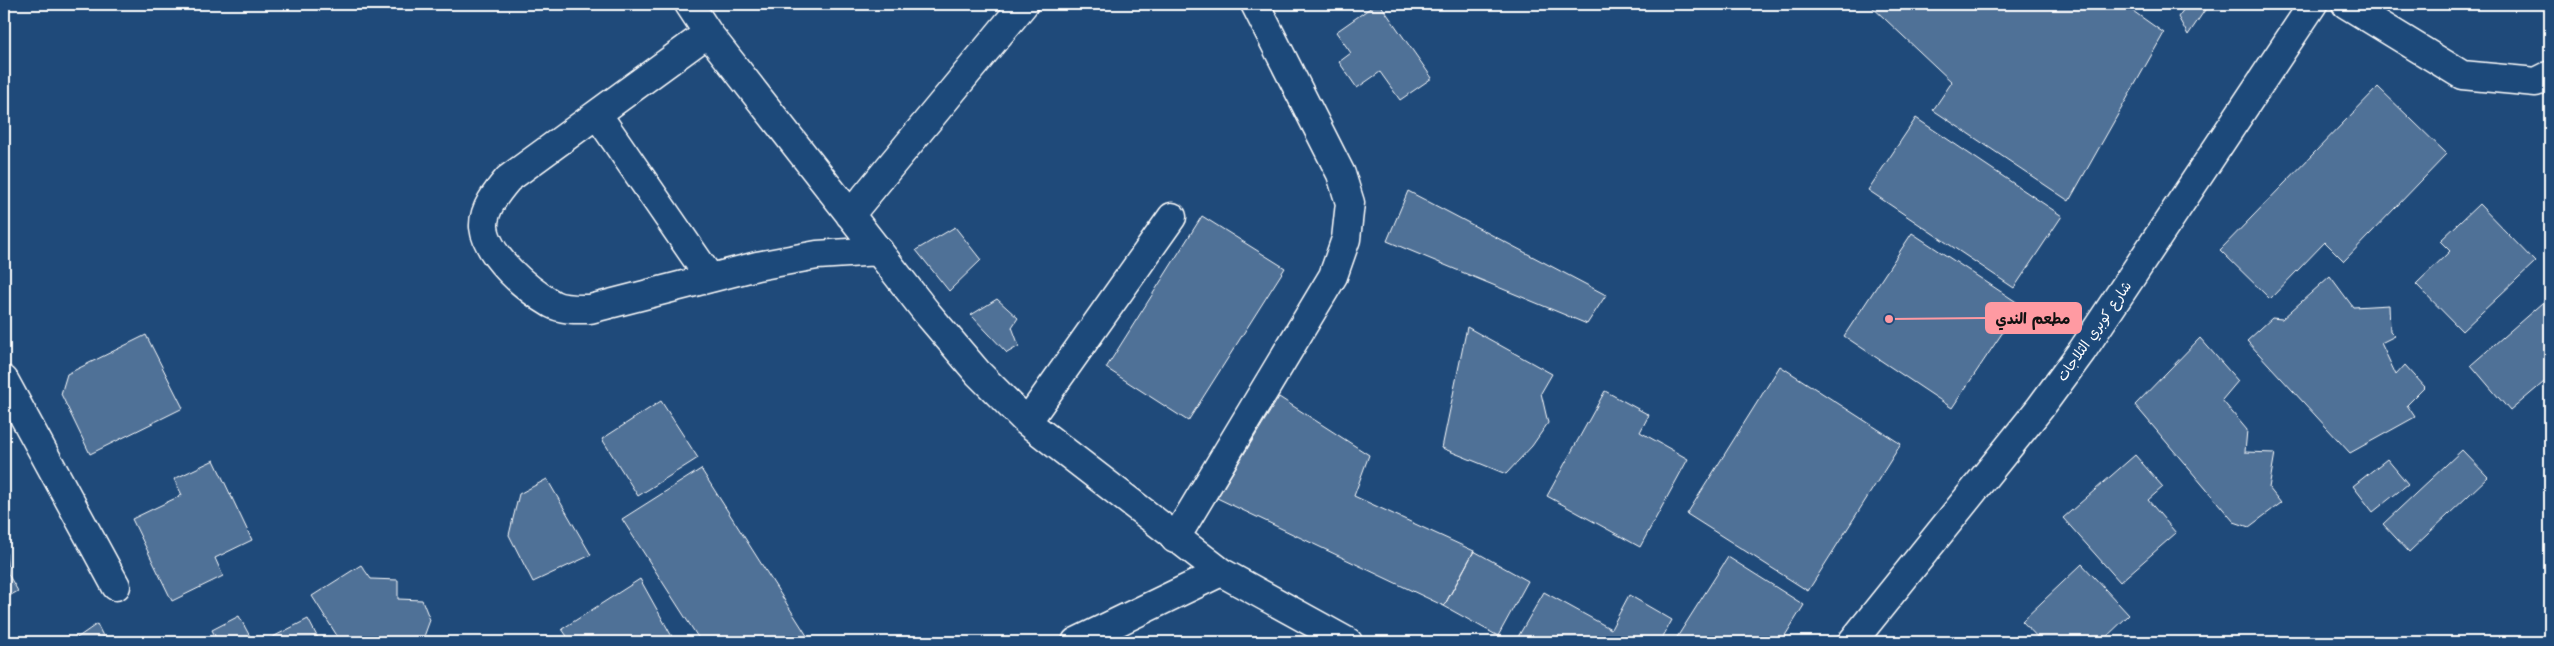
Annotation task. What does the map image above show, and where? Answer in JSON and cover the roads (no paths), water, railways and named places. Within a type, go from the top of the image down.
[{"type":"street","points":[[688,4],[708,33],[879,251],[978,373],[1027,422],[1221,572],[1316,635],[1348,642]]},
{"type":"street","points":[[850,215],[1024,4]]},
{"type":"street","points":[[1176,539],[1333,276],[1346,239],[1350,204],[1341,174],[1255,4]]},
{"type":"street","name":"شارع كوبري الثلاجات","points":[[1852,642],[2040,408],[2082,351],[2313,4]]},
{"type":"street","points":[[2346,4],[2462,75],[2536,82],[2550,75]]},
{"type":"street","points":[[708,33],[508,179],[496,193],[488,210],[484,227],[491,248],[514,276],[553,304],[571,309],[597,308],[756,266],[809,257],[879,251]]},
{"type":"street","points":[[597,114],[710,278]]},
{"type":"street","points":[[1027,422],[1172,218]]},
{"type":"street","points":[[4,380],[116,586]]},
{"type":"street","points":[[1076,642],[1221,572]]},
{"type":"place","name":"مطعم الندي","points":[[1889,319]]}]
